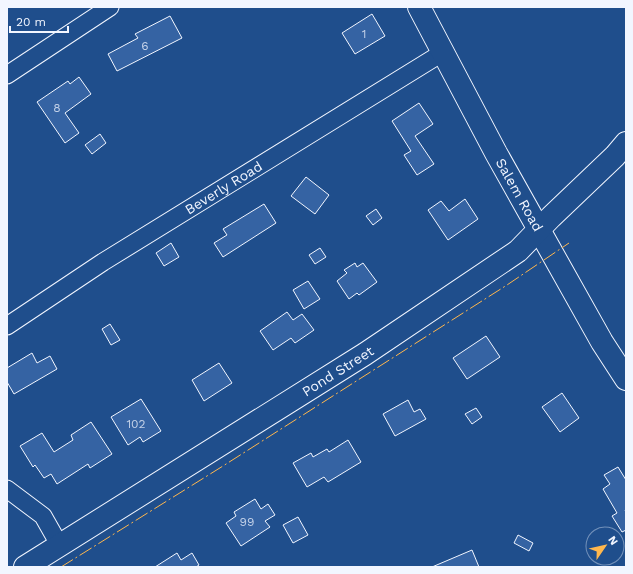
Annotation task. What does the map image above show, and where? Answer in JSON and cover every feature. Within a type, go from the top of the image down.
[{"type":"street","points":[[7,75],[110,7]]},
{"type":"street","name":"Salem Road","points":[[419,7],[442,53],[539,229],[602,342],[626,379]]},
{"type":"street","name":"Beverly Road","points":[[7,326],[103,262],[442,53]]},
{"type":"street","name":"Pond Street","points":[[25,567],[365,354],[518,251],[615,156],[626,143]]},
{"type":"street","points":[[7,489],[43,516],[60,546]]},
{"type":"building","points":[[372,14],[385,36],[355,54],[342,33]]},
{"type":"building","points":[[170,16],[182,38],[117,71],[108,54],[138,38],[135,34]]},
{"type":"building","points":[[79,77],[91,94],[65,113],[79,133],[65,143],[37,102],[68,81],[70,84]]},
{"type":"building","points":[[419,103],[433,124],[415,136],[434,164],[417,175],[404,155],[411,151],[392,121]]},
{"type":"building","points":[[100,134],[106,143],[92,154],[85,145]]},
{"type":"building","points":[[306,177],[329,195],[315,214],[291,196]]},
{"type":"building","points":[[465,199],[478,219],[448,240],[428,210],[441,201],[449,211]]},
{"type":"building","points":[[264,204],[276,223],[223,257],[214,243],[227,235],[223,229]]},
{"type":"building","points":[[376,209],[382,218],[373,225],[366,216]]},
{"type":"building","points":[[171,243],[179,257],[164,266],[156,253]]},
{"type":"building","points":[[320,248],[326,257],[315,264],[309,255]]},
{"type":"building","points":[[355,263],[357,267],[363,263],[377,282],[359,295],[357,293],[349,299],[337,281],[347,273],[344,270]]},
{"type":"building","points":[[308,281],[320,299],[304,309],[293,290]]},
{"type":"building","points":[[287,312],[293,320],[302,314],[314,330],[295,343],[291,338],[273,350],[260,331]]},
{"type":"building","points":[[110,324],[120,340],[111,345],[102,329]]},
{"type":"building","points":[[486,336],[500,357],[467,379],[453,358]]},
{"type":"building","points":[[32,353],[37,363],[50,356],[57,369],[14,394],[7,382],[7,368]]},
{"type":"building","points":[[219,363],[232,383],[204,401],[192,380]]},
{"type":"building","points":[[562,393],[579,418],[560,432],[542,407]]},
{"type":"building","points":[[141,399],[161,431],[143,442],[140,437],[128,445],[111,417]]},
{"type":"building","points":[[408,400],[414,412],[420,409],[426,419],[395,436],[383,414]]},
{"type":"building","points":[[476,408],[482,417],[472,424],[465,414]]},
{"type":"building","points":[[91,422],[112,454],[90,468],[88,464],[57,484],[51,474],[44,478],[35,465],[33,467],[20,446],[42,433],[54,452],[73,440],[71,435]]},
{"type":"building","points":[[348,440],[361,462],[328,482],[324,477],[307,487],[293,463],[311,453],[313,457],[327,449],[329,452]]},
{"type":"building","points":[[618,467],[626,480],[625,530],[625,526],[618,526],[612,516],[617,513],[603,489],[610,484],[604,475]]},
{"type":"building","points":[[255,499],[261,509],[268,504],[275,515],[265,521],[270,527],[241,546],[226,523],[236,516],[234,512]]},
{"type":"building","points":[[298,517],[308,535],[293,543],[283,525]]},
{"type":"building","points":[[518,535],[533,543],[529,551],[514,543]]},
{"type":"building","points":[[472,550],[479,567],[432,567]]},
{"type":"building","points":[[177,553],[181,560],[192,553],[199,565],[196,567],[155,567]]},
{"type":"power","points":[[61,567],[223,466],[507,285],[569,243]]}]
